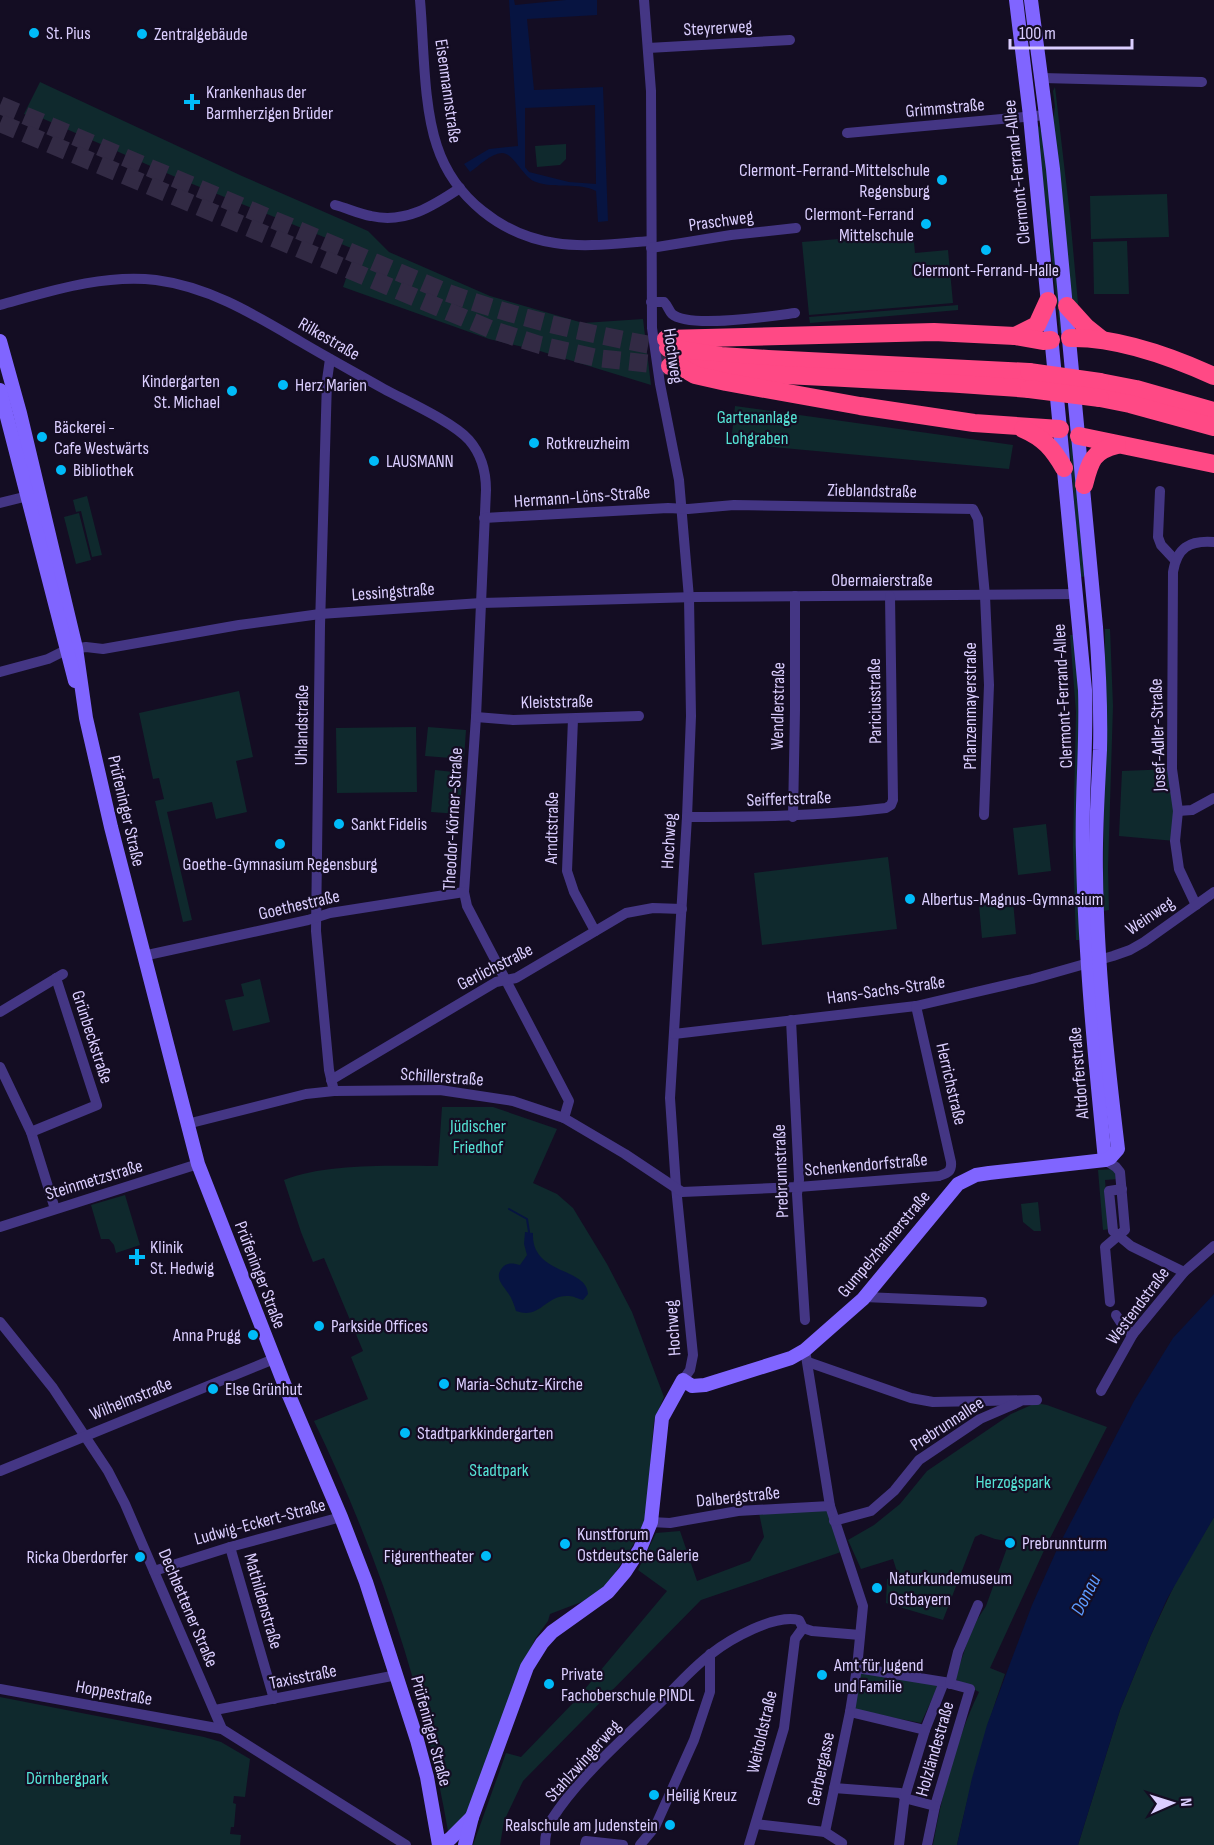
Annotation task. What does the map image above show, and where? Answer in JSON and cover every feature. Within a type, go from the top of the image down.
[{"type":"highway","points":[[1015,336],[1037,325],[1048,301]]},
{"type":"highway","points":[[1067,306],[1086,327],[1101,339]]},
{"type":"highway","points":[[1051,340],[934,332],[667,344],[721,356],[1029,380],[1100,390],[1136,389],[1214,411]]},
{"type":"highway","points":[[1070,338],[1101,339],[1214,376]]},
{"type":"highway","points":[[1029,380],[954,383],[801,377],[677,367],[695,375],[860,406],[1019,428],[1060,429]]},
{"type":"highway","points":[[1100,390],[1130,404],[1214,427]]},
{"type":"highway","points":[[1019,428],[1037,435],[1050,446],[1064,468]]},
{"type":"highway","points":[[1079,436],[1214,464]]},
{"type":"highway","points":[[1084,485],[1094,457],[1106,448],[1118,445]]},
{"type":"street","name":"Eisenmannstraße","points":[[420,0],[428,99],[436,145],[460,188],[485,214],[501,225],[538,240],[571,244],[651,244]]},
{"type":"street","name":"Hochweg","points":[[644,0],[652,126],[651,302],[655,356],[682,508],[689,598],[691,716],[670,1098],[676,1187],[693,1355],[690,1370],[683,1380]]},
{"type":"street","name":"Clermont-Ferrand-Allee","points":[[1016,0],[1030,116],[1076,594],[1086,720],[1083,851],[1093,961]]},
{"type":"street","name":"Clermont-Ferrand-Allee","points":[[1031,0],[1042,78],[1067,306],[1096,627],[1100,692],[1100,749],[1093,961]]},
{"type":"street","name":"Steyrerweg","points":[[648,48],[790,40]]},
{"type":"street","points":[[1042,78],[1202,82]]},
{"type":"street","name":"Grimmstraße","points":[[847,133],[1046,115]]},
{"type":"street","points":[[335,204],[371,216],[398,218],[422,211],[460,188]]},
{"type":"street","name":"Praschweg","points":[[651,244],[796,228]]},
{"type":"street","name":"Rilkestraße","points":[[0,305],[80,284],[123,279],[157,280],[185,286],[219,297],[463,434],[477,450],[485,469],[481,603]]},
{"type":"street","name":"Hochweg","points":[[651,302],[664,302],[673,315],[682,318],[716,322],[795,313]]},
{"type":"street","points":[[1051,340],[1070,338]]},
{"type":"street","points":[[1053,359],[1070,338]]},
{"type":"street","name":"Prüfeninger Straße","points":[[0,341],[20,413],[83,706],[143,956],[198,1164],[274,1359],[366,1582],[397,1675],[427,1777],[439,1845]]},
{"type":"street","name":"Uhlandstraße","points":[[330,359],[327,380],[320,614],[317,917],[326,1036],[334,1091]]},
{"type":"street","name":"Prüfeninger Straße","points":[[0,390],[72,655]]},
{"type":"street","points":[[1077,411],[1060,429],[1079,436]]},
{"type":"street","points":[[1160,491],[1158,537],[1161,545],[1175,560],[1179,552],[1194,542],[1214,542]]},
{"type":"street","points":[[0,503],[28,496]]},
{"type":"street","name":"Zieblandstraße","points":[[682,508],[734,505],[973,509],[978,519],[985,596]]},
{"type":"street","name":"Hermann-Löns-Straße","points":[[484,518],[682,508]]},
{"type":"street","name":"Josef-Adler-Straße","points":[[1175,560],[1173,572],[1172,769],[1178,811],[1174,841],[1179,869],[1196,905]]},
{"type":"street","name":"Obermaierstraße","points":[[689,598],[1076,594]]},
{"type":"street","name":"Wendlerstraße","points":[[793,816],[795,596]]},
{"type":"street","name":"Pariciusstraße","points":[[890,596],[893,800],[891,805]]},
{"type":"street","name":"Pflanzenmayerstraße","points":[[984,815],[989,685],[985,596]]},
{"type":"street","name":"Lessingstraße","points":[[0,672],[48,658],[239,625],[320,614],[481,603],[689,598]]},
{"type":"street","name":"Theodor-Körner-Straße","points":[[481,603],[464,892],[467,906],[569,1101],[564,1118]]},
{"type":"street","name":"Kleiststraße","points":[[476,717],[513,720],[639,716]]},
{"type":"street","name":"Arndtstraße","points":[[573,719],[567,871],[574,892],[595,931]]},
{"type":"street","points":[[1178,811],[1192,810],[1214,798]]},
{"type":"street","name":"Seiffertstraße","points":[[687,816],[793,816],[863,811],[891,805]]},
{"type":"street","name":"Goethestraße","points":[[143,956],[330,913],[464,892]]},
{"type":"street","name":"Weinweg","points":[[1093,961],[1118,955],[1144,942],[1214,892]]},
{"type":"street","name":"Gerlichstraße","points":[[331,1080],[496,982],[516,978],[626,913],[640,909],[682,909]]},
{"type":"street","name":"Hans-Sachs-Straße","points":[[674,1034],[916,1006],[1032,979],[1093,961]]},
{"type":"street","name":"Altdorferstraße","points":[[1093,961],[1118,1149],[1125,1230],[1105,1247],[1110,1302]]},
{"type":"street","name":"Altdorferstraße","points":[[1093,961],[1105,1161]]},
{"type":"street","name":"Grünbeckstraße","points":[[0,1012],[59,976],[97,1105],[31,1132]]},
{"type":"street","name":"Herrichstraße","points":[[916,1006],[951,1169]]},
{"type":"street","name":"Prebrunnstraße","points":[[791,1020],[797,1194],[805,1320]]},
{"type":"street","points":[[0,1066],[31,1132],[55,1209]]},
{"type":"street","name":"Schillerstraße","points":[[187,1124],[306,1094],[334,1091],[457,1092],[513,1101],[564,1118],[676,1187]]},
{"type":"street","points":[[1118,1149],[1105,1161],[1120,1172]]},
{"type":"street","name":"Gumpelzhaimerstraße","points":[[683,1380],[692,1386],[705,1384],[791,1358],[807,1356],[864,1297],[958,1184],[965,1180],[989,1173],[1105,1161]]},
{"type":"street","name":"Steinmetzstraße","points":[[0,1227],[198,1164]]},
{"type":"street","name":"Schenkendorfstraße","points":[[676,1187],[682,1192],[798,1187],[939,1176],[951,1169]]},
{"type":"street","name":"Westendstraße","points":[[1118,1235],[1131,1246],[1184,1272]]},
{"type":"street","name":"Westendstraße","points":[[1101,1391],[1132,1334],[1184,1272],[1214,1246]]},
{"type":"street","points":[[864,1297],[982,1302]]},
{"type":"street","points":[[1116,1315],[1125,1329],[1132,1334]]},
{"type":"street","name":"Dechbettener Straße","points":[[0,1322],[53,1388],[108,1471],[125,1504],[222,1729]]},
{"type":"street","points":[[807,1356],[834,1521]]},
{"type":"street","name":"Prebrunnallee","points":[[807,1356],[911,1398],[933,1402],[1031,1399],[981,1419],[935,1448],[919,1460],[894,1491],[871,1511],[834,1521]]},
{"type":"street","name":"Wilhelmstraße","points":[[0,1471],[274,1359]]},
{"type":"street","points":[[465,1845],[472,1817],[527,1667],[534,1654],[552,1632],[603,1596],[618,1582],[640,1549],[651,1522],[662,1418],[683,1380]]},
{"type":"street","name":"Dalbergstraße","points":[[651,1522],[670,1523],[738,1511],[830,1506]]},
{"type":"street","name":"Ludwig-Eckert-Straße","points":[[154,1571],[230,1547],[341,1517]]},
{"type":"street","name":"Gerbergasse","points":[[825,1832],[850,1712],[860,1635],[861,1600],[834,1521]]},
{"type":"street","name":"Mathildenstraße","points":[[230,1547],[274,1699]]},
{"type":"street","points":[[899,1845],[905,1796],[925,1730],[947,1683],[957,1652],[978,1605]]},
{"type":"street","name":"Stahlzwingerweg","points":[[545,1845],[545,1835],[553,1818],[588,1774],[710,1654],[739,1636],[774,1621],[799,1620],[803,1628]]},
{"type":"street","points":[[803,1628],[812,1632],[860,1635]]},
{"type":"street","name":"Weitoldstraße","points":[[749,1845],[784,1728],[795,1639],[803,1628]]},
{"type":"street","points":[[640,1845],[655,1827],[694,1740],[710,1692],[710,1654]]},
{"type":"street","points":[[857,1668],[947,1683]]},
{"type":"street","name":"Taxisstraße","points":[[214,1710],[397,1675]]},
{"type":"street","name":"Holzländestraße","points":[[927,1845],[935,1806],[970,1689],[947,1683]]},
{"type":"street","name":"Hoppestraße","points":[[0,1689],[222,1729]]},
{"type":"street","points":[[850,1712],[925,1730]]},
{"type":"street","points":[[222,1729],[406,1845]]},
{"type":"street","points":[[834,1788],[900,1793],[935,1806]]},
{"type":"street","points":[[439,1845],[450,1839],[472,1817]]},
{"type":"street","points":[[756,1824],[825,1832],[842,1843],[841,1845]]},
{"type":"street","points":[[585,1843],[623,1845]]},
{"type":"green space","points":[[40,82],[242,176],[368,231],[389,252],[490,296],[583,323],[643,319],[651,385],[540,351],[489,339],[343,287],[356,250],[180,179],[37,116],[35,118],[24,114]]},
{"type":"green space","points":[[1055,87],[1079,314],[1072,299],[1070,284],[1053,120]]},
{"type":"green space","points":[[1039,126],[1050,175],[1066,333],[1060,333],[1037,127]]},
{"type":"green space","points":[[566,144],[566,159],[560,165],[537,167],[535,146]]},
{"type":"green space","points":[[1167,194],[1169,237],[1091,239],[1090,196]]},
{"type":"green space","points":[[913,233],[915,253],[948,250],[953,303],[809,315],[802,242]]},
{"type":"green space","points":[[1127,241],[1129,294],[1094,294],[1093,242]]},
{"type":"green space","points":[[958,305],[958,310],[810,323],[809,317]]},
{"type":"green space","name":"Gartenanlage Lohgraben","points":[[735,406],[1013,445],[1009,469],[731,443]]},
{"type":"green space","points":[[1069,436],[1073,437],[1089,576],[1080,577]]},
{"type":"green space","points":[[87,496],[102,555],[92,557],[81,511],[76,512],[73,500]]},
{"type":"green space","points":[[79,513],[91,560],[76,564],[64,517]]},
{"type":"green space","points":[[1105,629],[1110,629],[1113,706],[1108,868],[1109,910],[1103,911]]},
{"type":"green space","points":[[1070,635],[1075,635],[1083,704],[1079,940],[1076,940],[1073,848],[1076,712]]},
{"type":"green space","points":[[239,691],[253,757],[236,761],[247,812],[216,819],[212,802],[167,812],[192,920],[183,922],[155,801],[164,799],[159,778],[153,779],[139,713]]},
{"type":"green space","points":[[416,727],[417,792],[337,793],[336,728]]},
{"type":"green space","points":[[428,727],[466,730],[464,759],[425,756]]},
{"type":"green space","points":[[1172,769],[1175,841],[1119,836],[1122,771]]},
{"type":"green space","points":[[435,770],[463,773],[459,814],[431,812]]},
{"type":"green space","points":[[1046,824],[1051,871],[1018,875],[1013,828]]},
{"type":"green space","points":[[888,857],[897,929],[762,945],[754,873]]},
{"type":"green space","points":[[1013,901],[1016,934],[982,938],[979,905]]},
{"type":"green space","points":[[260,979],[270,1022],[233,1031],[225,1000],[244,996],[241,984]]},
{"type":"green space","name":"Stadtpark","points":[[442,1107],[493,1107],[557,1129],[533,1183],[557,1194],[573,1208],[607,1264],[632,1312],[664,1397],[654,1421],[645,1526],[608,1584],[584,1601],[550,1614],[524,1664],[468,1816],[448,1831],[425,1725],[395,1621],[358,1520],[314,1421],[368,1399],[351,1357],[363,1351],[324,1258],[313,1262],[284,1180],[339,1168],[438,1166]]},
{"type":"green space","points":[[1115,1169],[1118,1179],[1105,1180],[1109,1229],[1103,1230],[1098,1170]]},
{"type":"green space","points":[[125,1195],[140,1245],[116,1253],[109,1239],[101,1239],[91,1205]]},
{"type":"green space","points":[[1038,1202],[1041,1231],[1034,1231],[1023,1222],[1021,1204]]},
{"type":"green space","name":"Herzogspark","points":[[1036,1403],[1107,1427],[1047,1544],[990,1668],[1005,1674],[978,1758],[957,1845],[933,1845],[951,1767],[963,1729],[979,1692],[955,1679],[968,1640],[986,1606],[1008,1545],[1005,1544],[1006,1541],[981,1534],[975,1537],[943,1620],[886,1603],[887,1579],[898,1575],[893,1559],[861,1569],[848,1540],[874,1525],[900,1504],[927,1471],[1011,1414]]},
{"type":"green space","points":[[828,1509],[841,1552],[701,1600],[523,1781],[504,1821],[500,1845],[473,1845],[506,1753],[521,1757],[574,1702],[667,1591],[638,1570],[656,1533],[680,1531],[697,1581],[750,1561],[764,1537],[759,1513]]},
{"type":"green space","points":[[1214,1517],[1214,1845],[1078,1845],[1120,1710],[1150,1637],[1181,1571]]},
{"type":"green space","points":[[860,1671],[939,1684],[921,1723],[853,1710]]},
{"type":"green space","name":"Dörnbergpark","points":[[0,1697],[204,1737],[221,1742],[250,1759],[245,1797],[234,1796],[233,1803],[236,1804],[234,1827],[231,1827],[230,1834],[241,1835],[240,1845],[0,1845]]},
{"type":"water","points":[[509,0],[514,0],[515,5],[566,0],[597,0],[597,15],[527,19],[534,90],[603,87],[608,221],[598,222],[596,191],[582,187],[543,184],[531,180],[506,154],[493,156],[470,172],[464,164],[489,149],[518,146]],"holes":[[[595,105],[596,184],[569,182],[529,172],[525,167],[525,108]]]},
{"type":"water","points":[[525,1232],[533,1233],[535,1247],[549,1264],[579,1279],[585,1285],[588,1294],[583,1300],[561,1296],[531,1312],[516,1311],[499,1275],[504,1266],[520,1265],[527,1255],[524,1244]]},
{"type":"water","name":"Donau","points":[[1214,1294],[1214,1517],[1167,1599],[1150,1637],[1120,1710],[1078,1845],[957,1845],[987,1725],[1032,1605],[1059,1545],[1134,1401],[1173,1338]]},
{"type":"waterway","points":[[509,1209],[527,1219],[529,1232]]},
{"type":"tunnel","points":[[0,105],[448,293],[502,311],[557,325],[668,348]]},
{"type":"tunnel","points":[[0,123],[490,329],[540,345],[597,358],[670,366]]},
{"type":"place","name":"St. Pius","points":[[34,33]]},
{"type":"place","name":"Zentralgebäude","points":[[142,34]]},
{"type":"place","name":"Krankenhaus der Barmherzigen Brüder","points":[[192,102]]},
{"type":"place","name":"Clermont-Ferrand-Mittelschule Regensburg","points":[[942,180]]},
{"type":"place","name":"Clermont-Ferrand Mittelschule","points":[[926,224]]},
{"type":"place","name":"Clermont-Ferrand-Halle","points":[[986,250]]},
{"type":"place","name":"Herz Marien","points":[[283,385]]},
{"type":"place","name":"Kindergarten St. Michael","points":[[232,391]]},
{"type":"place","name":"Bäckerei - Cafe Westwärts","points":[[42,437]]},
{"type":"place","name":"Rotkreuzheim","points":[[534,443]]},
{"type":"place","name":"LAUSMANN","points":[[374,461]]},
{"type":"place","name":"Bibliothek","points":[[61,470]]},
{"type":"place","name":"Sankt Fidelis","points":[[339,824]]},
{"type":"place","name":"Goethe-Gymnasium Regensburg","points":[[280,844]]},
{"type":"place","name":"Albertus-Magnus-Gymnasium","points":[[910,899]]},
{"type":"place","name":"Klinik St. Hedwig","points":[[137,1257]]},
{"type":"place","name":"Parkside Offices","points":[[319,1326]]},
{"type":"place","name":"Anna Prugg","points":[[253,1335]]},
{"type":"place","name":"Maria-Schutz-Kirche","points":[[444,1384]]},
{"type":"place","name":"Else Grünhut","points":[[213,1389]]},
{"type":"place","name":"Stadtparkkindergarten","points":[[405,1433]]},
{"type":"place","name":"Prebrunnturm","points":[[1010,1543]]},
{"type":"place","name":"Kunstforum Ostdeutsche Galerie","points":[[565,1544]]},
{"type":"place","name":"Figurentheater","points":[[486,1556]]},
{"type":"place","name":"Ricka Oberdorfer","points":[[140,1557]]},
{"type":"place","name":"Naturkundemuseum Ostbayern","points":[[877,1588]]},
{"type":"place","name":"Amt für Jugend und Familie","points":[[822,1675]]},
{"type":"place","name":"Private Fachoberschule PINDL","points":[[549,1684]]},
{"type":"place","name":"Heilig Kreuz","points":[[654,1795]]},
{"type":"place","name":"Realschule am Judenstein","points":[[670,1825]]},
{"type":"park label","name":"Jüdischer Friedhof","points":[[478,1136]]}]
